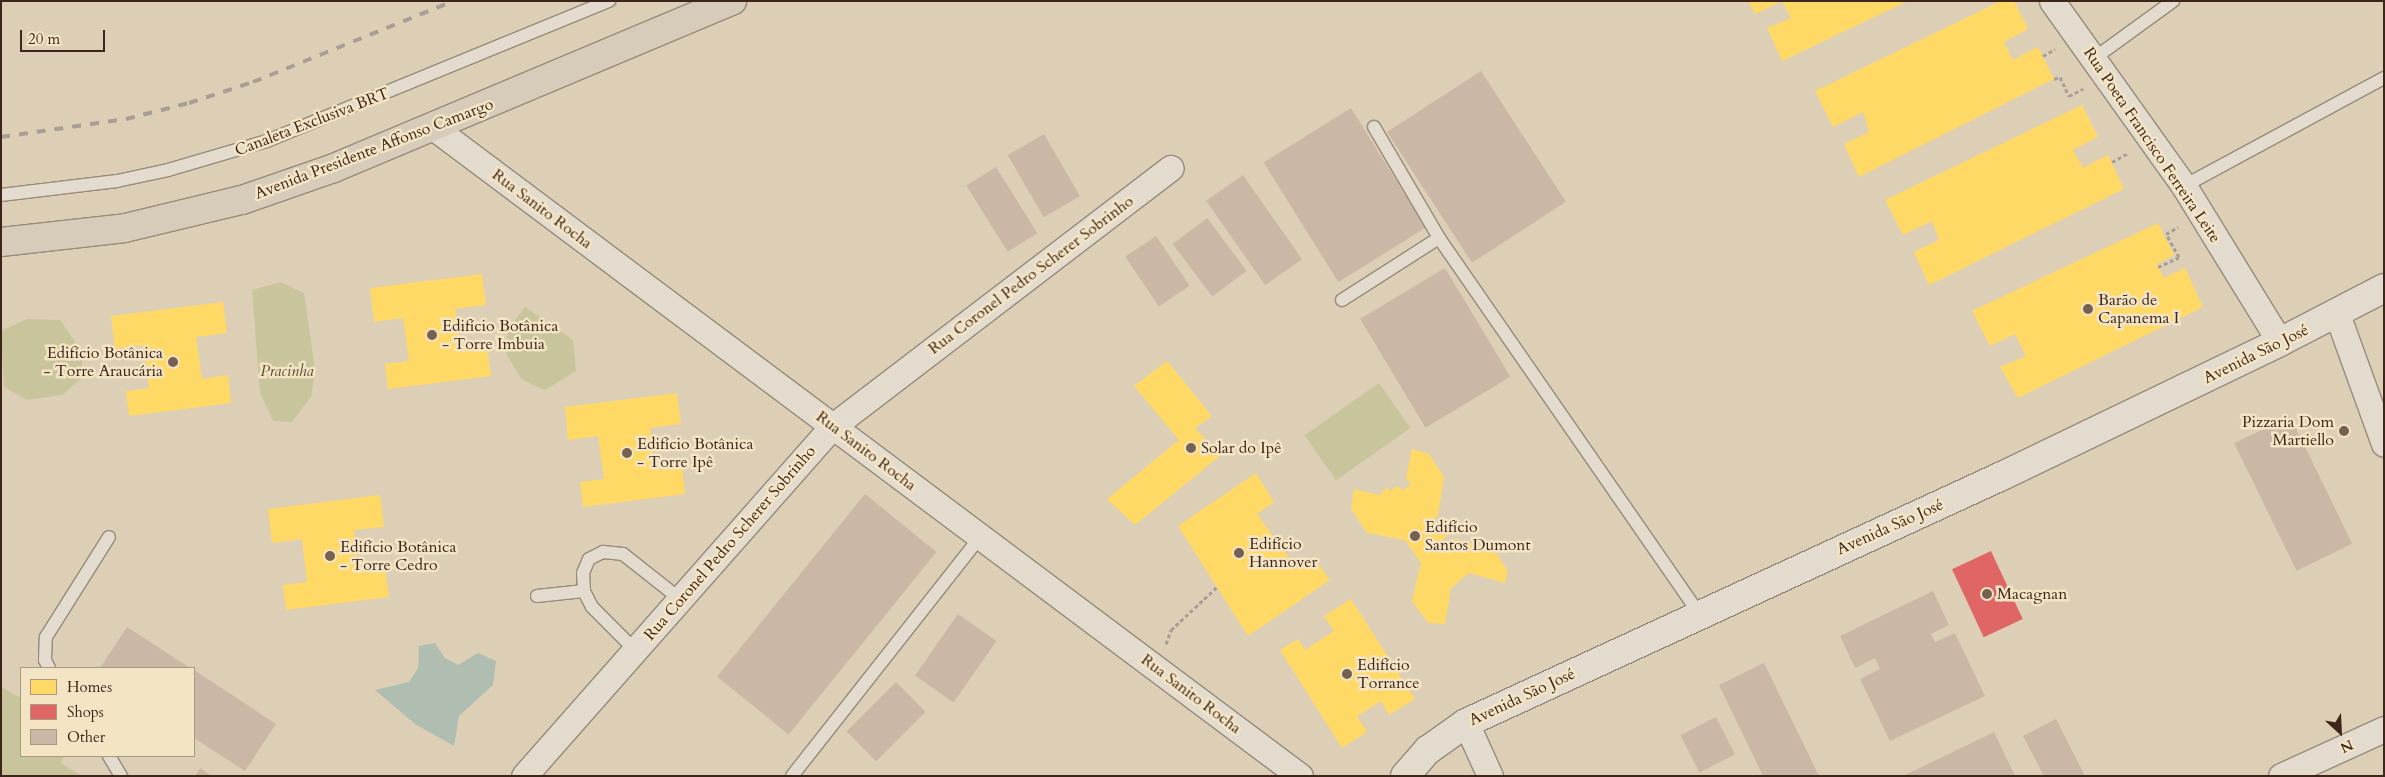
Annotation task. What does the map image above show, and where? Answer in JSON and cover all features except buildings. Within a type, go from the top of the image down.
[{"type":"main road","name":"Avenida Presidente Affonso Camargo","points":[[1,242],[125,228],[194,213],[290,184],[433,127],[732,1]]},
{"type":"street","name":"Rua Poeta Francisco Ferreira Leite","points":[[2052,1],[2184,186],[2280,342]]},
{"type":"street","name":"Rua Sanito Rocha","points":[[433,127],[1300,776]]},
{"type":"street","name":"Rua Coronel Pedro Scherer Sobrinho","points":[[524,776],[833,426],[1171,168]]},
{"type":"street","name":"Avenida São José","points":[[1405,776],[1428,750],[1466,723],[2004,475],[2337,314],[2384,288]]},
{"type":"street","points":[[2337,314],[2384,444]]},
{"type":"street","points":[[1466,723],[1490,776]]},
{"type":"street","points":[[2281,776],[2384,729]]},
{"type":"lane","name":"Canaleta Exclusiva BRT","points":[[1,195],[117,181],[168,170],[267,142],[609,1]]},
{"type":"lane","points":[[2093,59],[2173,1]]},
{"type":"lane","points":[[2184,186],[2384,78]]},
{"type":"lane","points":[[1374,126],[1439,238],[1700,614]]},
{"type":"lane","points":[[1342,300],[1439,238]]},
{"type":"lane","points":[[48,667],[45,660],[46,637],[109,537]]},
{"type":"lane","points":[[792,776],[980,537]]},
{"type":"lane","points":[[635,650],[592,606],[584,591],[583,573],[589,559],[603,552],[623,554],[680,599]]},
{"type":"lane","points":[[537,596],[584,591]]},
{"type":"lane","points":[[110,757],[121,776]]},
{"type":"path","points":[[2158,266],[2179,257],[2166,234],[2200,213]]},
{"type":"path","points":[[1154,667],[1171,630],[1217,587]]},
{"type":"green space","name":"Pracinha","points":[[281,282],[304,293],[315,370],[311,397],[292,422],[273,421],[260,392],[252,290]]},
{"type":"green space","points":[[525,307],[573,340],[576,371],[545,390],[522,380],[506,354],[508,329]]},
{"type":"green space","points":[[27,319],[60,320],[82,351],[82,378],[62,395],[27,400],[4,387],[1,331]]},
{"type":"green space","points":[[1379,383],[1411,428],[1336,480],[1304,435]]},
{"type":"green space","points":[[1,687],[20,697],[20,757],[64,757],[61,763],[82,776],[1,776]]},
{"type":"shaded area","points":[[435,643],[445,658],[458,665],[478,653],[496,661],[493,685],[459,716],[454,746],[415,724],[375,690],[409,682],[418,668],[419,646]]},
{"type":"railway","points":[[1,137],[126,119],[189,103],[253,82],[453,1]]},
{"type":"place","name":"Barão de Capanema I","points":[[2088,309]]},
{"type":"place","name":"Edifício Botânica - Torre Imbuia","points":[[432,335]]},
{"type":"place","name":"Edifício Botânica - Torre Araucária","points":[[173,362]]},
{"type":"place","name":"Pizzaria Dom Martiello","points":[[2344,431]]},
{"type":"place","name":"Solar do Ipê","points":[[1191,448]]},
{"type":"place","name":"Edifício Botânica - Torre Ipê","points":[[627,453]]},
{"type":"place","name":"Edifício Santos Dumont","points":[[1415,536]]},
{"type":"place","name":"Edifício Hannover","points":[[1239,553]]},
{"type":"place","name":"Edifício Botânica - Torre Cedro","points":[[330,556]]},
{"type":"place","name":"Macagnan","points":[[1987,594]]},
{"type":"place","name":"Edifício Torrance","points":[[1347,674]]}]
